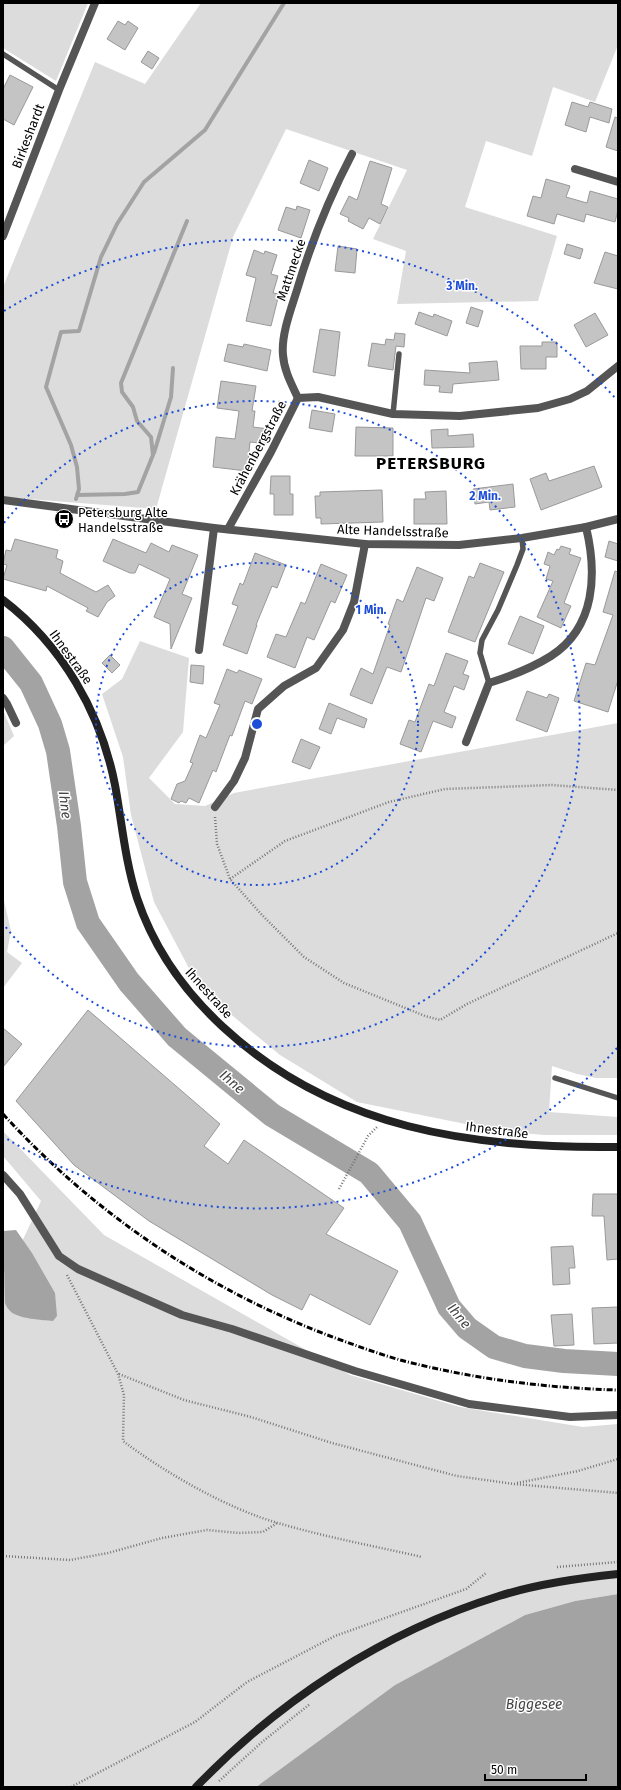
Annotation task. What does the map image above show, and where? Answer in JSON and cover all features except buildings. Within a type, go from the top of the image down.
[{"type":"main road","name":"Ihnestraße","points":[[3,600],[38,632],[61,659],[79,685],[95,718],[106,749],[115,783],[128,863],[137,897],[148,927],[163,956],[187,989],[212,1016],[243,1045],[276,1069],[312,1090],[346,1107],[384,1121],[473,1140],[519,1145],[570,1148],[618,1147]]},
{"type":"main road","points":[[196,1787],[229,1756],[287,1706],[327,1676],[388,1641],[446,1614],[499,1596],[585,1578],[618,1574]]},
{"type":"street","name":"Birkeshardt","points":[[3,236],[59,90],[95,3]]},
{"type":"street","name":"Mattmecke","points":[[298,398],[289,379],[283,355],[287,320],[313,242],[332,193],[352,154]]},
{"type":"street","points":[[576,169],[618,182]]},
{"type":"street","name":"Krähenbergstraße","points":[[228,529],[271,452],[298,398],[318,397],[392,414],[460,416],[538,408],[570,399],[587,391],[618,366]]},
{"type":"street","name":"Alte Handelsstraße","points":[[3,500],[214,528],[364,544],[460,545],[522,538],[618,519]]},
{"type":"street","points":[[466,742],[489,683],[523,672],[552,656],[571,638],[584,618],[590,597],[593,575],[592,550],[586,526]]},
{"type":"street","points":[[199,650],[214,528]]},
{"type":"street","points":[[215,806],[234,781],[246,758],[258,709],[284,686],[316,668],[343,630],[354,602],[364,544]]},
{"type":"street","points":[[3,698],[8,704],[16,723]]},
{"type":"street","points":[[3,1175],[20,1194],[59,1256],[78,1269],[182,1315],[232,1329],[355,1371],[469,1404],[570,1417],[618,1414]]},
{"type":"lane","points":[[3,54],[59,90]]},
{"type":"lane","points":[[392,414],[400,354]]},
{"type":"lane","points":[[489,683],[480,653],[482,640],[498,610],[517,565],[523,549],[522,538]]},
{"type":"lane","points":[[555,1078],[618,1098]]},
{"type":"path","points":[[230,879],[285,841],[388,802],[445,790],[552,785],[618,790]]},
{"type":"path","points":[[215,806],[217,844],[230,879],[262,915],[304,958],[344,983],[425,1016],[440,1020],[468,1004],[618,933]]},
{"type":"path","points":[[339,1189],[368,1136]]},
{"type":"path","points":[[59,1256],[73,1290],[118,1374],[124,1395],[123,1441],[140,1454],[193,1486],[242,1510],[277,1523],[422,1557]]},
{"type":"path","points":[[118,1374],[184,1400],[251,1417],[332,1443],[457,1476],[514,1484],[618,1493]]},
{"type":"path","points":[[514,1484],[578,1471],[618,1459]]},
{"type":"path","points":[[3,1556],[70,1560],[108,1553],[162,1538],[207,1530],[239,1533],[263,1532],[277,1523]]},
{"type":"path","points":[[557,1567],[618,1562]]},
{"type":"path","points":[[71,1787],[195,1722],[248,1682],[335,1636],[466,1589],[486,1573]]},
{"type":"path","points":[[217,1783],[262,1742],[311,1704]]},
{"type":"shaded area","points":[[3,3],[88,3],[56,81],[3,48]]},
{"type":"shaded area","points":[[201,3],[618,3],[618,45],[595,102],[553,87],[532,156],[486,141],[465,207],[557,236],[538,301],[397,304],[406,251],[373,239],[407,170],[286,129],[233,237],[156,509],[3,497],[3,287],[95,62],[145,84]]},
{"type":"shaded area","points":[[140,641],[189,658],[183,732],[149,778],[175,804],[205,806],[234,793],[618,723],[618,1078],[596,1078],[552,1066],[549,1112],[618,1117],[618,1135],[544,1135],[500,1131],[357,1102],[280,1055],[216,1002],[192,974],[154,902],[131,815],[123,757],[102,694],[122,679]]},
{"type":"shaded area","points":[[3,710],[14,736],[3,746]]},
{"type":"shaded area","points":[[3,896],[11,931],[7,952],[22,963],[3,988]]},
{"type":"shaded area","points":[[3,1131],[104,1235],[350,1375],[460,1407],[583,1427],[618,1424],[618,1594],[575,1601],[525,1615],[395,1685],[256,1787],[3,1787],[3,1282],[41,1201],[3,1156]]},
{"type":"water","points":[[16,1230],[32,1253],[55,1293],[57,1316],[53,1321],[31,1319],[19,1316],[10,1311],[5,1304],[3,1231]]},
{"type":"water","name":"Biggesee","points":[[618,1594],[618,1787],[256,1787],[395,1685],[525,1615],[575,1601]]},
{"type":"waterway","points":[[76,499],[79,489],[77,467],[71,445],[46,387],[61,332],[79,331],[101,257],[117,224],[144,182],[205,130],[284,3]]},
{"type":"waterway","points":[[77,495],[125,494],[138,492],[153,455],[151,437],[137,421],[133,407],[122,392],[121,383],[187,221]]},
{"type":"waterway","points":[[154,453],[171,397],[173,368]]},
{"type":"waterway","name":"Ihne","points":[[3,648],[31,683],[50,724],[58,751],[69,826],[75,882],[88,923],[129,982],[177,1037],[272,1115],[369,1173],[410,1222],[449,1307],[467,1328],[494,1347],[525,1356],[564,1361],[618,1364]]},
{"type":"railway","points":[[3,1114],[39,1151],[76,1185],[157,1247],[200,1274],[291,1320],[371,1351],[404,1361],[457,1373],[537,1385],[618,1390]]},
{"type":"place","name":"Petersburg Alte Handelsstraße","points":[[64,519]]},
{"type":"district","name":"PETERSBURG","points":[[431,463]]}]
